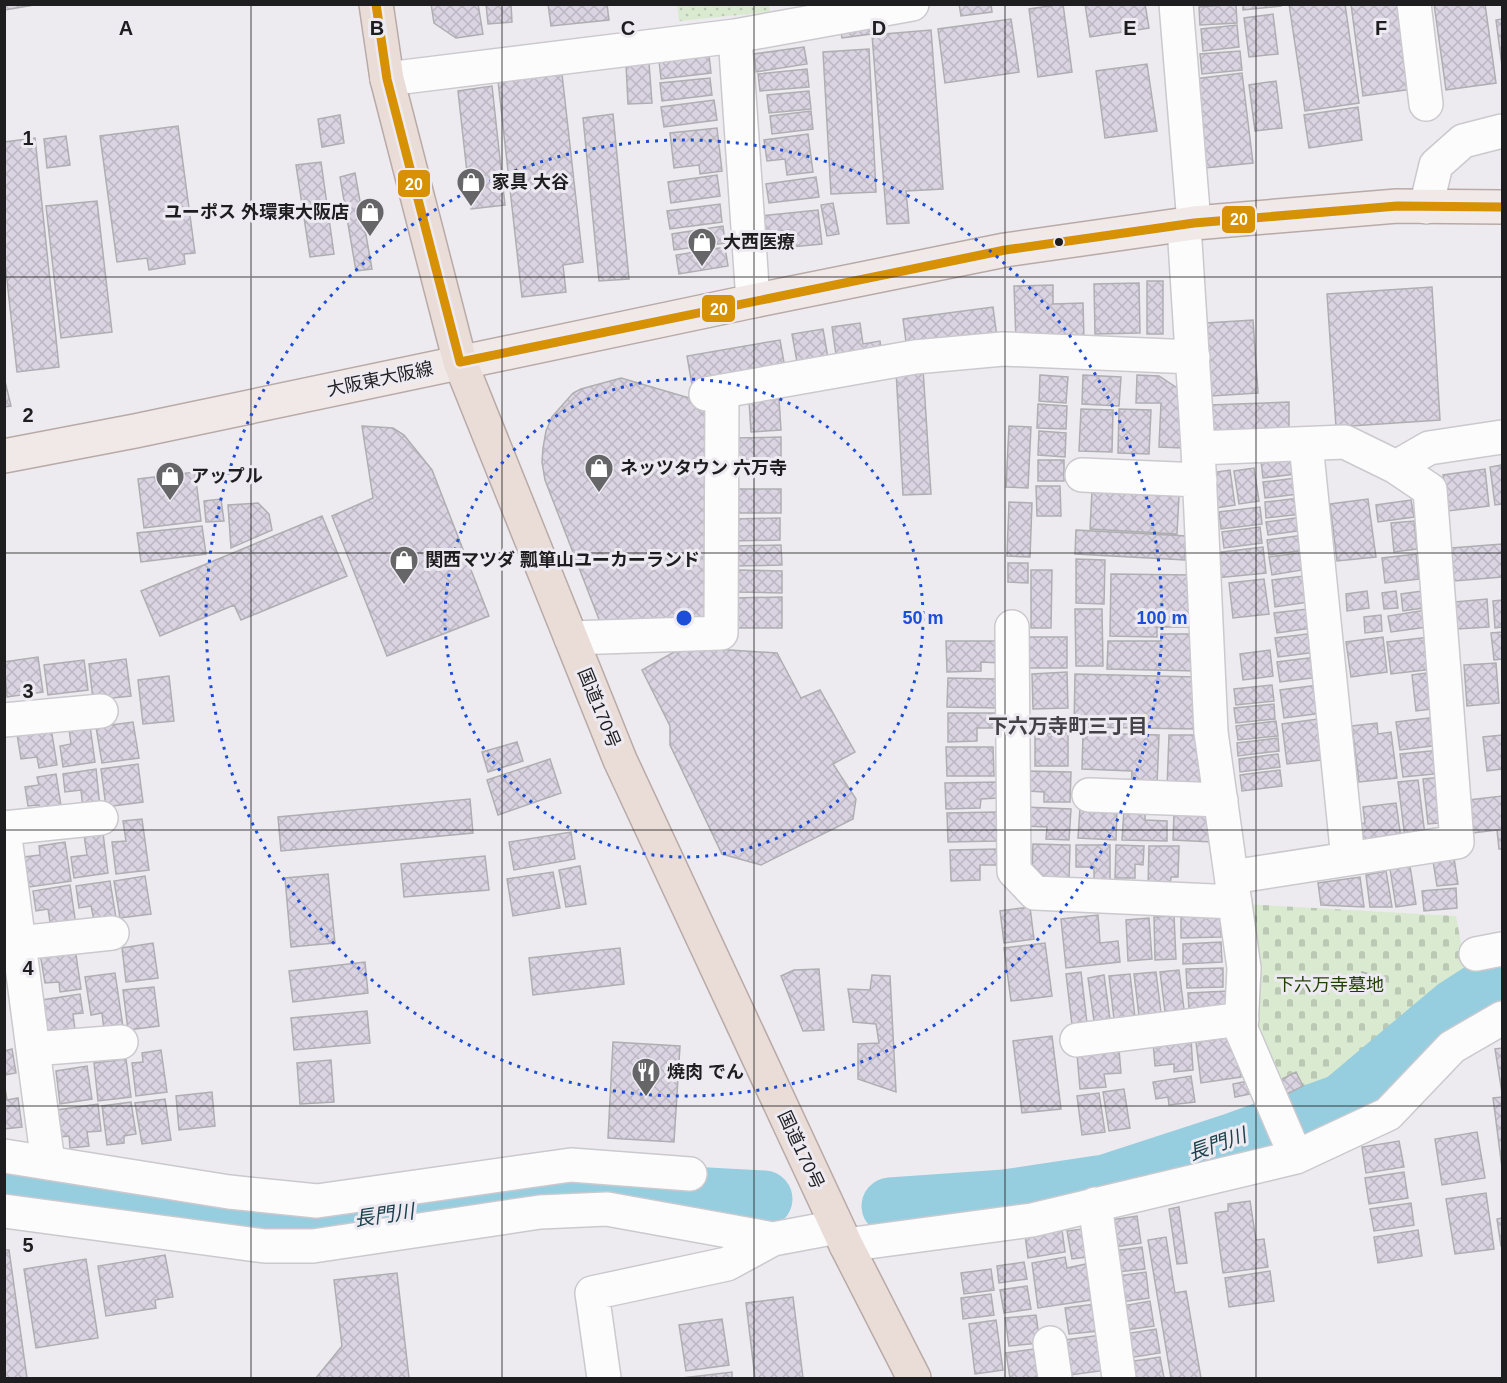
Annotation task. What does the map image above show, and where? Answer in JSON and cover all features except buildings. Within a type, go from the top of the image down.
[{"type":"highway","name":"国道170号","points":[[376,4],[387,79],[460,362],[620,760],[841,1236],[914,1378]]},
{"type":"main road","name":"大阪東大阪線","points":[[4,456],[135,431],[1005,250],[1189,224],[1397,206],[1503,207]]},
{"type":"street","points":[[387,79],[735,36],[912,4]]},
{"type":"street","points":[[1176,4],[1189,224],[1211,732],[1244,968],[1241,1029],[1296,1157]]},
{"type":"street","points":[[1413,4],[1426,104]]},
{"type":"street","points":[[735,36],[753,301]]},
{"type":"street","points":[[1426,207],[1436,165],[1463,141],[1503,131]]},
{"type":"street","points":[[571,638],[721,633],[714,392],[915,357],[1003,349],[1193,357]]},
{"type":"street","points":[[1396,467],[1429,448],[1503,438]]},
{"type":"street","points":[[1012,627],[1014,871],[1035,893],[1233,889],[1348,859],[1457,842],[1430,490],[1396,467],[1345,442],[1198,448]]},
{"type":"street","points":[[1306,444],[1348,859]]},
{"type":"street","points":[[1082,475],[1200,480]]},
{"type":"street","points":[[4,720],[101,711]]},
{"type":"street","points":[[1089,795],[1221,800]]},
{"type":"street","points":[[48,1163],[4,829],[101,818]]},
{"type":"street","points":[[19,943],[112,933]]},
{"type":"street","points":[[4,1210],[265,1246],[313,1246],[540,1212],[607,1209],[772,1239],[841,1236],[1032,1220],[1296,1157],[1388,1114],[1452,1047],[1503,1018]]},
{"type":"street","points":[[1077,1041],[1242,1019]]},
{"type":"street","points":[[33,1049],[121,1042]]},
{"type":"street","points":[[4,1156],[228,1191],[316,1201],[571,1165],[690,1174]]},
{"type":"street","points":[[1095,1204],[1119,1378]]},
{"type":"street","points":[[604,1378],[592,1293],[727,1264],[772,1239]]},
{"type":"street","points":[[1050,1343],[1055,1378]]},
{"type":"green space","points":[[677,5],[769,5],[770,12],[679,21]]},
{"type":"green space","name":"下六万寺墓地","points":[[1245,904],[1456,916],[1466,970],[1313,1097],[1287,1107],[1259,1038]]},
{"type":"waterway","name":"長門川","points":[[890,1206],[1005,1198],[1105,1183],[1234,1141],[1342,1102],[1454,1008],[1502,977]]},
{"type":"waterway","name":"長門川","points":[[4,1190],[119,1206],[304,1226],[580,1189],[764,1199]]},
{"type":"transit line","name":"20","points":[[376,4],[387,79],[460,362]]},
{"type":"transit line","name":"20","points":[[460,362],[1005,250],[1194,223],[1397,206],[1502,207]]},
{"type":"place","name":"家具 大谷","points":[[471,208]]},
{"type":"place","name":"ユーポス 外環東大阪店","points":[[370,238]]},
{"type":"place","name":"大西医療","points":[[702,268]]},
{"type":"place","name":"ネッツタウン 六万寺","points":[[599,494]]},
{"type":"place","name":"アップル","points":[[170,502]]},
{"type":"place","name":"関西マツダ 瓢箪山ユーカーランド","points":[[404,586]]},
{"type":"place","name":"焼肉 でん","points":[[646,1098]]},
{"type":"district","name":"下六万寺町三丁目","points":[[1068,726]]}]
